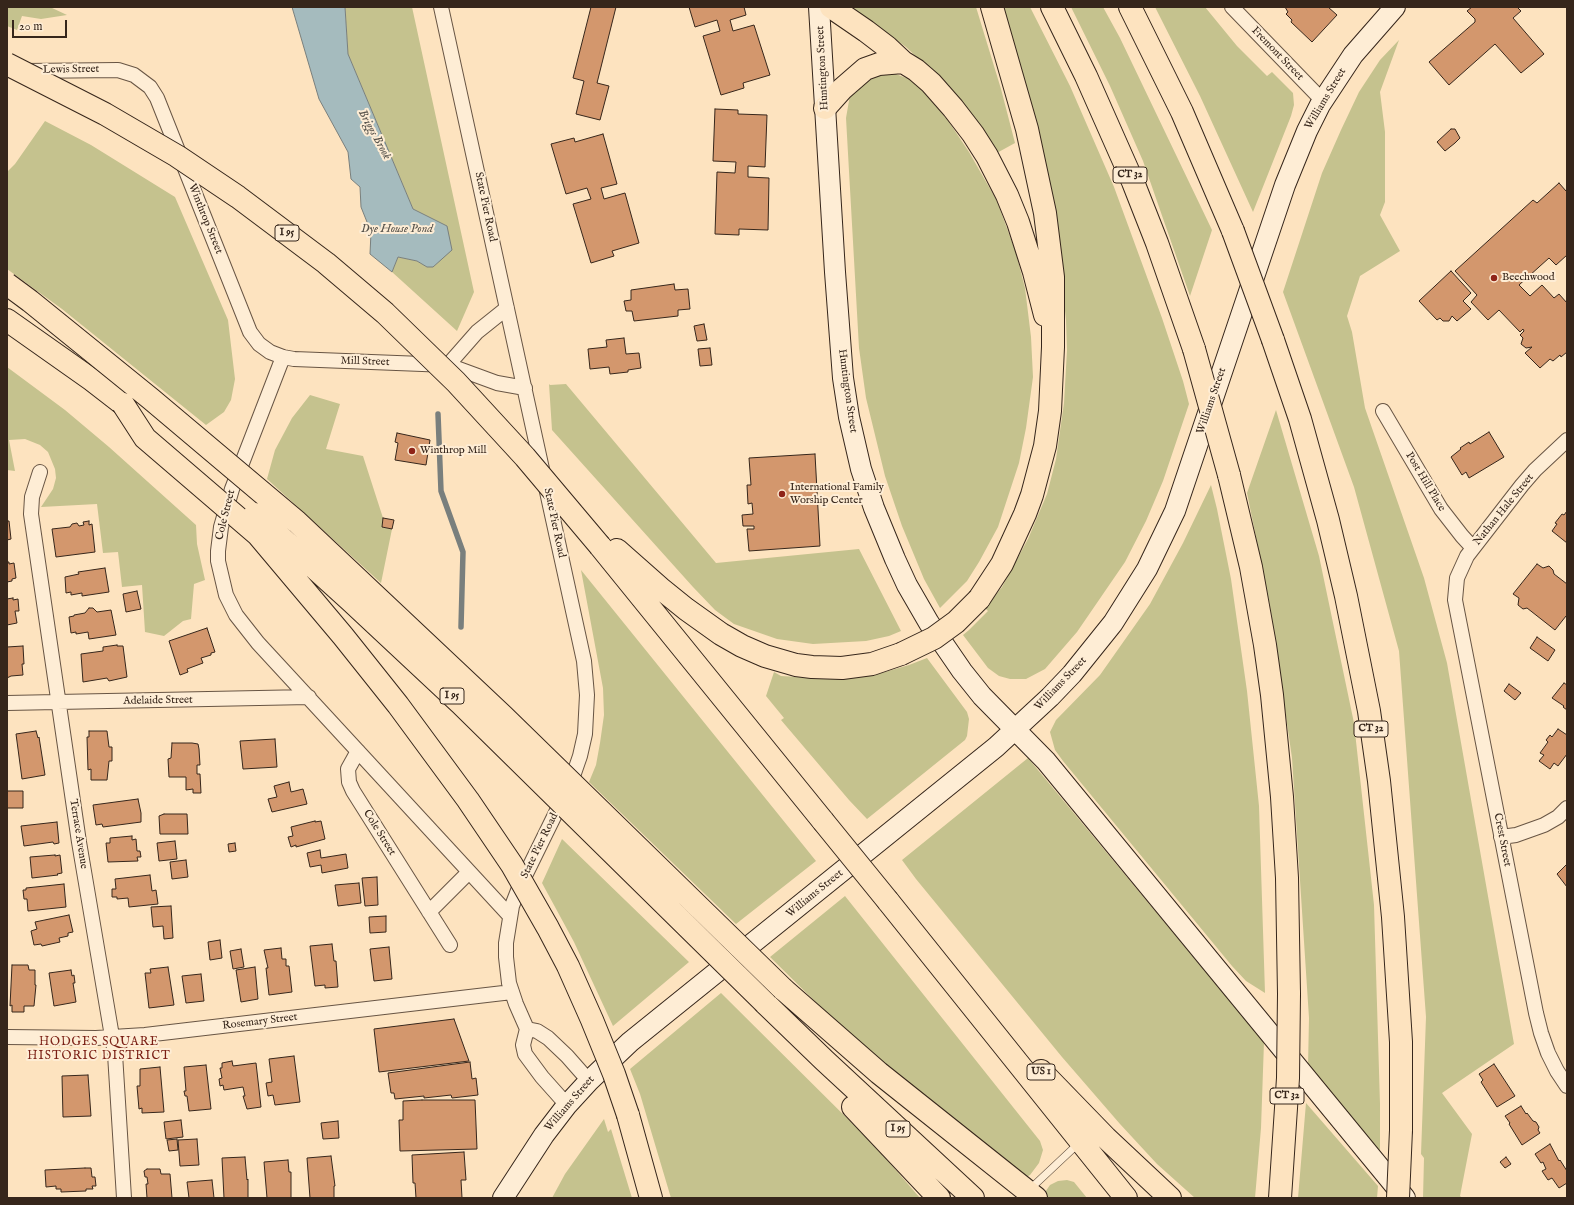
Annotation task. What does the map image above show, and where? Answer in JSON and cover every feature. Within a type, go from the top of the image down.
[{"type":"main road","name":"Huntington Street","points":[[819,7],[835,280],[843,378],[849,418],[861,469],[874,508],[895,559],[930,623],[962,671],[982,696],[1046,761],[1405,1198]]},
{"type":"main road","points":[[831,7],[866,31],[931,83],[973,134],[987,156],[1007,195],[1018,222],[1034,272],[1053,347]]},
{"type":"main road","points":[[604,543],[686,609],[721,634],[742,646],[765,656],[807,666],[842,668],[872,664],[902,654],[934,638],[956,622],[979,598],[1002,564],[1019,528],[1032,495],[1040,467],[1048,425],[1053,347],[1053,277],[1045,213],[1020,100],[992,7]]},
{"type":"main road","name":"CT 32","points":[[1052,7],[1086,76],[1133,182],[1159,250],[1194,349],[1229,475],[1251,568],[1265,645],[1272,695],[1281,790],[1287,878],[1290,994],[1288,1078],[1280,1198]]},
{"type":"main road","name":"CT 32","points":[[1130,7],[1182,112],[1233,231],[1274,340],[1300,419],[1328,520],[1346,596],[1368,711],[1380,788],[1393,917],[1401,1042],[1401,1130],[1398,1198]]},
{"type":"main road","name":"Williams Street","points":[[503,1198],[544,1135],[588,1081],[630,1042],[973,766],[1050,697],[1094,649],[1131,596],[1162,540],[1183,486],[1295,157],[1307,131],[1322,101],[1353,55],[1395,7]]},
{"type":"main road","points":[[825,108],[842,89],[865,70],[880,64],[903,62]]},
{"type":"main road","name":"I 95","points":[[7,64],[93,108],[150,140],[217,183],[281,228],[347,280],[401,328],[456,382],[604,543],[823,821],[1126,1198]]},
{"type":"main road","points":[[7,284],[145,394],[297,522],[503,716],[783,988],[879,1073],[1028,1196]]},
{"type":"main road","name":"I 95","points":[[7,320],[92,380],[123,404],[247,507],[351,600],[460,703],[824,1060],[972,1198]]},
{"type":"main road","points":[[123,404],[145,438],[258,535],[398,705],[456,783],[512,865],[568,966],[592,1020],[628,1115],[652,1198]]},
{"type":"main road","name":"US 1","points":[[919,940],[1049,1080],[1170,1198]]},
{"type":"main road","points":[[824,1060],[847,1101],[939,1198]]},
{"type":"street","name":"State Pier Road","points":[[441,7],[582,649],[587,695],[585,734],[577,767],[519,888],[510,916],[506,957],[512,992],[527,1029]]},
{"type":"street","name":"Fremont Street","points":[[1232,7],[1322,101]]},
{"type":"street","name":"Lewis Street","points":[[7,72],[110,69],[134,75]]},
{"type":"street","name":"Winthrop Street","points":[[134,75],[146,83],[157,98],[250,332],[263,348],[283,358]]},
{"type":"street","points":[[448,365],[477,332],[507,308]]},
{"type":"street","name":"Mill Street","points":[[283,358],[448,365],[489,381],[525,388]]},
{"type":"street","name":"Cole Street","points":[[283,358],[228,501],[219,539],[218,561],[226,595],[236,615],[258,643],[510,916]]},
{"type":"street","name":"Post Hill Place","points":[[1383,411],[1441,509],[1473,548]]},
{"type":"street","name":"Nathan Hale Street","points":[[1455,589],[1461,567],[1473,548],[1527,480],[1567,440]]},
{"type":"street","name":"Terrace Avenue","points":[[40,472],[32,497],[31,514],[79,842],[116,1062],[124,1198]]},
{"type":"street","name":"Crest Street","points":[[1455,589],[1457,611],[1541,1033],[1548,1053],[1567,1086]]},
{"type":"street","name":"Adelaide Street","points":[[7,703],[308,697]]},
{"type":"street","name":"Cole Street","points":[[358,751],[348,769],[349,782],[353,791],[450,945]]},
{"type":"street","points":[[1502,837],[1516,835],[1537,828],[1558,817],[1567,810]]},
{"type":"street","points":[[429,912],[469,872]]},
{"type":"street","name":"Rosemary Street","points":[[7,1037],[112,1038],[512,992]]},
{"type":"street","points":[[567,1105],[542,1077],[525,1054],[523,1045],[527,1029],[536,1031],[548,1038],[567,1056],[588,1081]]},
{"type":"lane","points":[[1028,1196],[1081,1141]]},
{"type":"shaded area","points":[[7,7],[50,7],[67,15],[41,19],[22,16],[17,30],[7,26]]},
{"type":"shaded area","points":[[345,7],[412,7],[474,292],[457,331],[392,272],[398,257],[417,261],[427,267],[433,267],[438,262],[447,226],[413,209],[348,54]]},
{"type":"shaded area","points":[[851,7],[976,7],[1001,89],[1015,143],[995,154],[938,77],[906,47]]},
{"type":"shaded area","points":[[1002,7],[1030,7],[1070,86],[1114,187],[1162,318],[1189,404],[1163,481],[1146,521],[1125,562],[1077,632],[1045,669],[1026,679],[1010,679],[999,676],[988,668],[963,635],[988,611],[985,608],[1002,587],[1028,539],[1047,494],[1056,459],[1064,403],[1067,350],[1066,320],[1058,246],[1039,143],[1022,70]]},
{"type":"shaded area","points":[[1071,7],[1103,7],[1120,38],[1212,230],[1190,296],[1143,161],[1110,86]]},
{"type":"shaded area","points":[[1155,7],[1205,7],[1237,46],[1267,76],[1272,72],[1293,93],[1294,105],[1291,116],[1253,212],[1200,96]]},
{"type":"shaded area","points":[[1399,40],[1380,92],[1385,132],[1385,202],[1380,215],[1400,251],[1360,276],[1347,316],[1352,332],[1365,408],[1424,578],[1447,663],[1514,1044],[1442,1093],[1472,1134],[1460,1196],[1462,1198],[1423,1198],[1424,1158],[1421,1154],[1426,1017],[1399,651],[1354,487],[1283,292],[1322,173],[1341,130],[1359,92],[1380,60]]},
{"type":"shaded area","points":[[893,73],[909,79],[921,89],[947,119],[969,152],[997,201],[1016,253],[1025,288],[1031,337],[1033,377],[1026,428],[1019,463],[998,527],[967,581],[940,608],[924,579],[902,526],[885,476],[866,398],[859,348],[846,118],[850,95],[860,82],[876,74]]},
{"type":"shaded area","points":[[45,121],[91,145],[175,197],[228,320],[235,379],[231,400],[224,412],[206,425],[62,309],[7,269],[7,172],[15,164]]},
{"type":"shaded area","points":[[7,367],[65,410],[109,447],[196,525],[197,544],[205,580],[194,584],[191,619],[183,621],[164,636],[145,632],[142,585],[122,587],[118,552],[103,553],[97,504],[41,507],[53,489],[56,478],[55,469],[48,452],[40,445],[25,439],[9,440],[15,471],[7,470]]},
{"type":"shaded area","points":[[549,384],[566,384],[716,563],[859,549],[901,631],[889,636],[866,641],[813,644],[777,639],[734,624],[715,610],[693,587],[552,430]]},
{"type":"shaded area","points":[[310,395],[340,404],[326,449],[363,456],[383,518],[382,527],[392,529],[381,583],[267,479],[275,450],[292,418]]},
{"type":"shaded area","points":[[1276,410],[1319,556],[1354,723],[1374,905],[1380,1151],[1308,1066],[1309,1018],[1292,758],[1270,606],[1247,493]]},
{"type":"shaded area","points":[[1211,485],[1231,579],[1247,691],[1259,806],[1265,993],[1246,981],[1232,966],[1063,761],[1055,750],[1050,732],[1056,720],[1100,675],[1150,604],[1183,543]]},
{"type":"shaded area","points":[[581,570],[816,861],[736,924],[589,782],[596,765],[600,743],[604,715],[603,688]]},
{"type":"shaded area","points":[[927,658],[967,712],[969,719],[967,736],[965,740],[867,819],[781,720],[784,718],[766,696],[774,672],[781,676],[833,679],[878,674]]},
{"type":"shaded area","points":[[1028,758],[1264,1042],[1261,1128],[1255,1198],[1195,1198],[1157,1164],[1062,1057],[902,860]]},
{"type":"shaded area","points":[[562,839],[689,962],[613,1026],[574,942],[542,883]]},
{"type":"shaded area","points":[[845,896],[1040,1141],[1043,1150],[1039,1163],[1030,1175],[1016,1183],[989,1173],[770,957]]},
{"type":"shaded area","points":[[721,993],[876,1147],[920,1198],[671,1198],[640,1094],[630,1069]]},
{"type":"shaded area","points":[[1306,1103],[1378,1186],[1377,1198],[1298,1198]]},
{"type":"shaded area","points":[[604,1119],[608,1132],[611,1129],[632,1198],[552,1198],[565,1174]]},
{"type":"shaded area","points":[[1067,1180],[1074,1182],[1087,1198],[1041,1198],[1050,1185],[1058,1181]]},
{"type":"water","name":"Dye House Pond","points":[[292,7],[345,7],[348,54],[413,209],[447,226],[452,250],[433,267],[427,267],[417,261],[398,257],[392,272],[370,254],[371,232],[361,207],[360,187],[351,179],[348,152],[319,99]]},
{"type":"building","points":[[591,7],[616,7],[597,83],[609,86],[600,120],[576,114],[584,81],[573,78]]},
{"type":"building","points":[[689,7],[744,7],[746,15],[730,20],[733,31],[754,25],[770,75],[743,83],[744,88],[721,95],[703,36],[720,31],[717,20],[695,27]]},
{"type":"building","points":[[1285,7],[1328,7],[1337,15],[1312,42],[1291,22],[1292,20],[1286,14],[1288,12]]},
{"type":"building","points":[[1472,7],[1517,7],[1521,11],[1513,18],[1544,54],[1521,73],[1495,44],[1449,85],[1429,62],[1475,22],[1475,19],[1467,11]]},
{"type":"building","points":[[715,109],[738,110],[738,114],[767,115],[765,167],[748,166],[748,177],[769,178],[768,230],[739,229],[739,235],[715,234],[717,172],[735,173],[736,162],[713,161]]},
{"type":"building","points":[[1451,129],[1455,129],[1460,138],[1445,151],[1437,142]]},
{"type":"building","points":[[603,134],[617,184],[601,188],[604,199],[625,193],[639,243],[612,251],[614,256],[591,263],[573,204],[591,199],[587,188],[566,194],[551,144],[574,138],[575,142]]},
{"type":"building","name":"Beechwood","points":[[1559,183],[1567,191],[1567,255],[1556,265],[1549,258],[1519,285],[1530,296],[1542,285],[1554,298],[1559,294],[1567,303],[1567,352],[1561,357],[1560,355],[1553,361],[1550,359],[1540,368],[1525,353],[1532,347],[1526,348],[1521,344],[1523,338],[1520,335],[1524,331],[1523,329],[1520,332],[1499,310],[1488,320],[1471,302],[1477,295],[1455,271],[1533,200],[1537,203]]},
{"type":"building","points":[[1451,271],[1471,293],[1463,301],[1471,309],[1457,321],[1452,316],[1449,321],[1443,321],[1440,318],[1437,320],[1419,301]]},
{"type":"building","points":[[674,284],[675,290],[688,289],[690,309],[678,310],[678,316],[634,321],[632,311],[626,311],[624,301],[631,300],[631,290]]},
{"type":"building","points":[[704,324],[707,340],[697,341],[694,326]]},
{"type":"building","points":[[624,338],[626,354],[639,353],[641,368],[628,370],[628,372],[610,374],[609,367],[590,369],[588,349],[607,347],[606,340]]},
{"type":"building","points":[[710,348],[712,365],[700,366],[698,349]]},
{"type":"building","points":[[1489,432],[1504,457],[1469,478],[1466,472],[1462,475],[1451,457],[1469,442],[1470,444]]},
{"type":"building","name":"Winthrop Mill","points":[[397,433],[430,440],[426,465],[395,460],[398,443],[395,442]]},
{"type":"building","name":"International Family Worship Center","points":[[815,454],[820,546],[749,551],[747,529],[754,529],[754,526],[743,526],[742,515],[753,514],[752,503],[748,504],[747,485],[751,485],[749,458]]},
{"type":"building","points":[[1567,511],[1567,543],[1552,531],[1557,524],[1555,523],[1562,514],[1564,515]]},
{"type":"building","points":[[383,518],[394,520],[392,529],[382,527]]},
{"type":"building","points":[[7,521],[9,521],[11,539],[7,540]]},
{"type":"building","points":[[89,521],[89,525],[92,524],[95,552],[56,557],[52,529],[70,527],[72,524],[77,523],[79,526],[84,525],[83,522]]},
{"type":"building","points":[[7,562],[9,562],[9,564],[14,563],[16,578],[7,582]]},
{"type":"building","points":[[1537,564],[1543,568],[1549,566],[1553,570],[1554,574],[1567,584],[1567,617],[1566,616],[1555,630],[1527,608],[1523,609],[1518,605],[1519,598],[1513,594]]},
{"type":"building","points":[[105,568],[109,592],[82,596],[82,593],[71,595],[71,592],[66,593],[65,577],[79,574],[78,572]]},
{"type":"building","points":[[137,591],[141,609],[126,612],[123,594]]},
{"type":"building","points":[[13,598],[13,600],[18,599],[19,611],[15,611],[17,623],[7,625],[7,599]]},
{"type":"building","points":[[89,608],[93,608],[97,612],[111,610],[116,635],[89,639],[88,632],[76,634],[76,632],[71,633],[69,617],[85,613]]},
{"type":"building","points":[[207,628],[215,652],[201,658],[203,663],[187,669],[188,672],[180,675],[169,641]]},
{"type":"building","points":[[1537,637],[1555,650],[1548,661],[1530,648]]},
{"type":"building","points":[[117,645],[123,646],[127,677],[109,681],[107,678],[83,682],[81,654],[103,651],[103,647]]},
{"type":"building","points":[[23,646],[23,675],[11,676],[7,678],[7,647]]},
{"type":"building","points":[[1564,683],[1567,685],[1567,710],[1563,707],[1564,706],[1552,698]]},
{"type":"building","points":[[1509,684],[1521,693],[1515,700],[1504,691]]},
{"type":"building","points":[[1558,729],[1567,735],[1567,754],[1558,766],[1554,763],[1550,769],[1539,761],[1544,755],[1540,753],[1548,742],[1546,740],[1550,735],[1552,737]]},
{"type":"building","points":[[36,731],[38,738],[39,737],[45,775],[22,779],[16,734]]},
{"type":"building","points":[[89,731],[107,731],[109,747],[112,747],[112,761],[109,761],[107,780],[91,780],[91,769],[88,770],[87,737],[89,737]]},
{"type":"building","points":[[275,739],[277,767],[243,769],[240,741]]},
{"type":"building","points":[[172,743],[198,744],[200,765],[197,765],[197,774],[200,774],[201,793],[193,793],[193,789],[186,790],[186,777],[169,777],[168,759],[171,758]]},
{"type":"building","points":[[289,782],[291,792],[303,789],[307,804],[272,812],[268,799],[277,797],[274,786]]},
{"type":"building","points":[[7,791],[23,791],[23,808],[7,808]]},
{"type":"building","points":[[138,799],[141,822],[103,827],[102,824],[96,825],[93,805]]},
{"type":"building","points":[[164,814],[187,814],[188,834],[160,834],[159,816]]},
{"type":"building","points":[[321,821],[325,839],[291,847],[288,837],[293,836],[291,827]]},
{"type":"building","points":[[57,822],[59,843],[54,844],[53,842],[24,846],[21,826]]},
{"type":"building","points":[[132,836],[132,840],[136,839],[137,851],[140,851],[141,857],[137,857],[138,861],[108,862],[106,843],[110,843],[110,838]]},
{"type":"building","points":[[175,841],[177,859],[159,861],[157,843]]},
{"type":"building","points":[[235,843],[236,851],[229,852],[228,844]]},
{"type":"building","points":[[320,850],[321,858],[346,854],[348,868],[322,873],[321,865],[310,867],[307,853]]},
{"type":"building","points":[[60,855],[62,873],[57,874],[58,875],[32,878],[30,857]]},
{"type":"building","points":[[186,860],[188,877],[172,879],[170,862]]},
{"type":"building","points":[[1567,864],[1567,887],[1557,874]]},
{"type":"building","points":[[150,875],[152,891],[156,890],[158,904],[129,907],[128,898],[117,899],[117,897],[112,897],[112,889],[116,889],[115,879]]},
{"type":"building","points":[[377,877],[378,905],[365,906],[362,878]]},
{"type":"building","points":[[359,883],[361,903],[338,906],[335,885]]},
{"type":"building","points":[[64,884],[66,907],[28,911],[27,899],[24,899],[23,890],[26,890],[26,888]]},
{"type":"building","points":[[171,906],[173,938],[164,939],[163,926],[153,927],[151,907]]},
{"type":"building","points":[[69,915],[73,932],[68,933],[68,936],[59,938],[60,942],[42,946],[41,944],[34,945],[31,931],[37,929],[35,922]]},
{"type":"building","points":[[386,916],[386,932],[370,933],[369,917]]},
{"type":"building","points":[[220,940],[222,958],[210,960],[208,942]]},
{"type":"building","points":[[332,944],[334,961],[336,961],[338,987],[325,988],[325,985],[315,986],[310,946]]},
{"type":"building","points":[[389,947],[392,979],[374,981],[370,949]]},
{"type":"building","points":[[281,948],[282,959],[286,959],[286,966],[289,966],[292,992],[269,995],[266,968],[268,968],[264,950]]},
{"type":"building","points":[[241,949],[244,967],[233,969],[230,951]]},
{"type":"building","points":[[12,965],[28,965],[29,970],[35,970],[36,985],[34,1006],[24,1006],[24,1012],[12,1012],[12,1005],[10,1006]]},
{"type":"building","points":[[168,967],[174,1005],[149,1008],[145,973],[151,973],[150,969]]},
{"type":"building","points":[[255,967],[258,999],[241,1002],[236,970]]},
{"type":"building","points":[[71,970],[72,976],[74,975],[75,983],[73,983],[76,1002],[54,1006],[49,973]]},
{"type":"building","points":[[201,974],[204,1001],[186,1003],[182,976]]},
{"type":"building","points":[[454,1019],[469,1061],[379,1072],[374,1029]]},
{"type":"building","points":[[294,1056],[300,1102],[275,1105],[273,1095],[268,1096],[266,1083],[272,1082],[269,1059]]},
{"type":"building","points":[[232,1061],[233,1066],[256,1063],[261,1107],[247,1109],[243,1096],[245,1096],[243,1087],[224,1090],[223,1085],[220,1086],[219,1079],[222,1078],[220,1068],[222,1068],[222,1063]]},
{"type":"building","points":[[470,1062],[472,1079],[476,1078],[478,1095],[452,1098],[451,1095],[395,1099],[394,1093],[391,1093],[388,1073]]},
{"type":"building","points":[[1494,1064],[1515,1096],[1497,1107],[1481,1082],[1483,1080],[1479,1074]]},
{"type":"building","points":[[206,1065],[211,1109],[189,1111],[187,1096],[185,1096],[184,1091],[186,1091],[184,1067]]},
{"type":"building","points":[[160,1067],[164,1112],[142,1113],[142,1108],[139,1109],[137,1086],[140,1086],[140,1069]]},
{"type":"building","points":[[88,1075],[91,1116],[63,1117],[62,1076]]},
{"type":"building","points":[[475,1100],[477,1149],[400,1151],[399,1120],[403,1120],[403,1101]]},
{"type":"building","points":[[1521,1106],[1526,1114],[1527,1113],[1533,1121],[1536,1122],[1540,1133],[1522,1145],[1505,1116]]},
{"type":"building","points":[[181,1120],[183,1137],[166,1139],[164,1122]]},
{"type":"building","points":[[338,1121],[339,1138],[323,1139],[321,1123]]},
{"type":"building","points":[[177,1139],[178,1150],[169,1151],[167,1140]]},
{"type":"building","points":[[197,1139],[199,1165],[180,1166],[178,1140]]},
{"type":"building","points":[[1550,1144],[1559,1161],[1560,1160],[1567,1171],[1567,1183],[1559,1188],[1552,1178],[1548,1180],[1542,1171],[1546,1169],[1543,1162],[1541,1163],[1535,1154]]},
{"type":"building","points":[[464,1152],[466,1180],[461,1180],[462,1198],[416,1198],[415,1183],[413,1183],[412,1155]]},
{"type":"building","points":[[331,1156],[335,1186],[334,1198],[310,1198],[307,1158]]},
{"type":"building","points":[[245,1157],[247,1180],[248,1179],[248,1198],[224,1198],[222,1158]]},
{"type":"building","points":[[1506,1157],[1511,1164],[1505,1168],[1500,1162]]},
{"type":"building","points":[[288,1160],[289,1172],[291,1172],[291,1198],[267,1198],[264,1162]]},
{"type":"building","points":[[91,1168],[92,1177],[95,1177],[96,1186],[92,1186],[93,1189],[86,1189],[86,1191],[61,1192],[61,1189],[56,1189],[56,1186],[46,1187],[45,1170]]},
{"type":"building","points":[[147,1169],[160,1169],[161,1174],[170,1174],[172,1198],[147,1198],[146,1184],[148,1184],[144,1171]]},
{"type":"building","points":[[212,1180],[214,1198],[189,1198],[187,1182]]},
{"type":"waterway","points":[[438,414],[441,491],[463,552],[461,627]]},
{"type":"place","name":"Beechwood","points":[[1494,278]]},
{"type":"place","name":"Winthrop Mill","points":[[412,451]]},
{"type":"place","name":"International Family Worship Center","points":[[782,494]]},
{"type":"district","name":"HODGES SQUARE HISTORIC DISTRICT","points":[[99,1050]]},
{"type":"water label","name":"Briggs Brook","points":[[374,135]]}]
